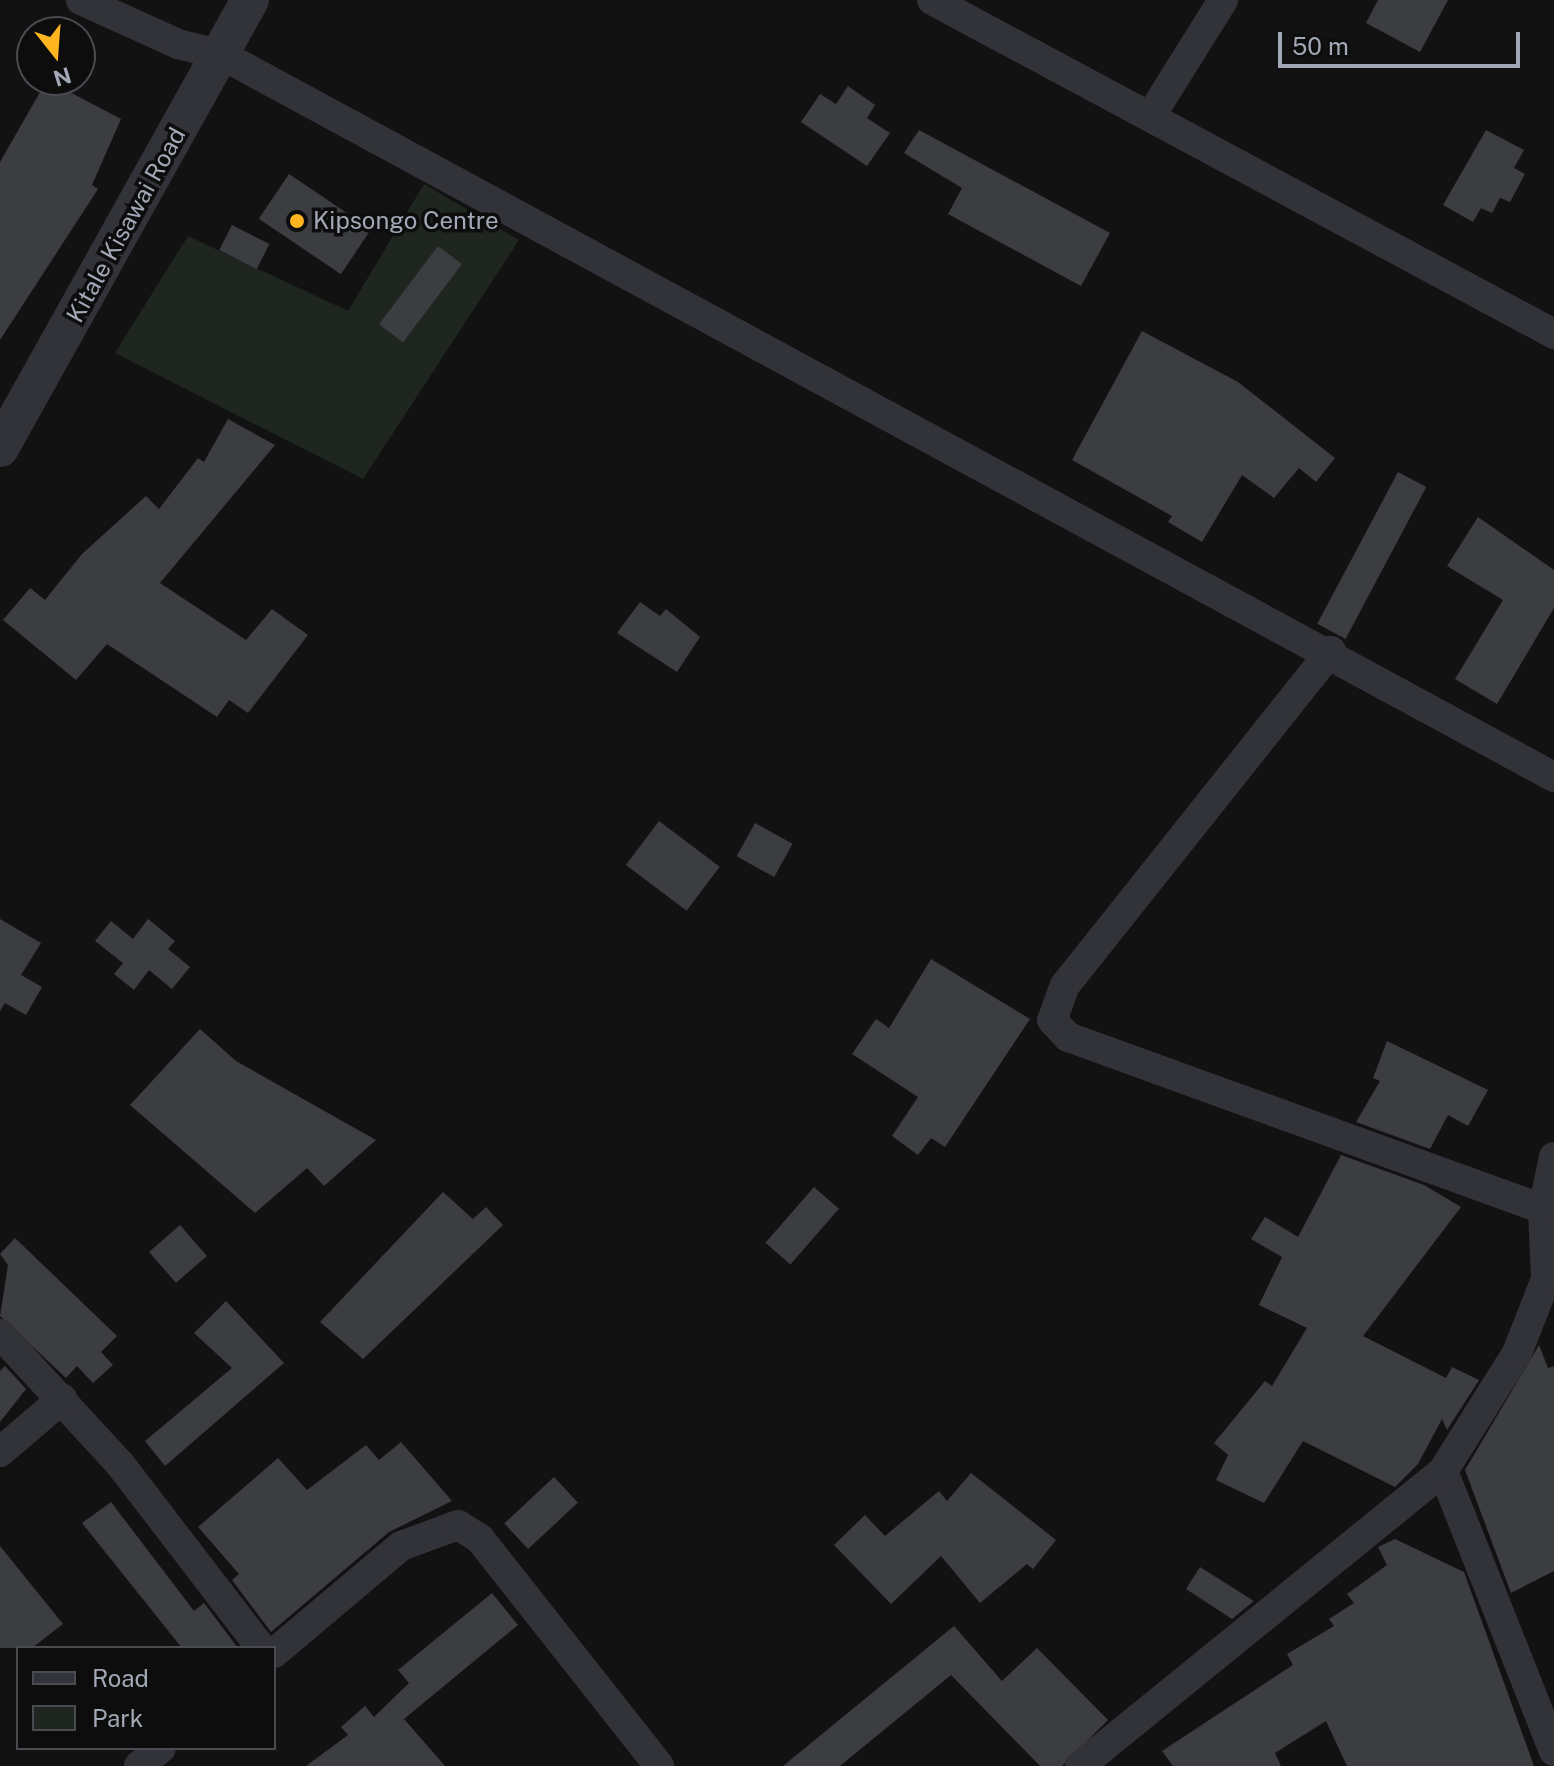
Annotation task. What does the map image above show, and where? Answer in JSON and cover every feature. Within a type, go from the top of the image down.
[{"type":"street","points":[[81,0],[178,44],[222,55],[1331,651],[1554,777]]},
{"type":"street","name":"Kitale Kisawai Road","points":[[0,448],[250,0]]},
{"type":"street","points":[[932,0],[1554,334]]},
{"type":"street","points":[[1150,117],[1223,0]]},
{"type":"street","points":[[1331,651],[1065,985],[1052,1020],[1068,1037],[1543,1209]]},
{"type":"street","points":[[1080,1766],[1443,1471],[1517,1353],[1546,1279],[1543,1209],[1554,1157]]},
{"type":"street","points":[[0,1334],[62,1399],[259,1646]]},
{"type":"street","points":[[0,1452],[62,1399]]},
{"type":"street","points":[[1443,1471],[1554,1751]]},
{"type":"street","points":[[276,1651],[401,1546],[458,1525],[480,1539],[659,1766]]},
{"type":"street","points":[[139,1766],[159,1750]]},
{"type":"green space","points":[[424,184],[519,240],[363,479],[115,353],[188,236],[348,311]]},
{"type":"building","points":[[1378,0],[1448,0],[1420,52],[1366,23]]},
{"type":"building","points":[[848,86],[875,105],[867,118],[890,133],[867,166],[801,122],[820,94],[836,104]]},
{"type":"building","points":[[38,96],[77,96],[121,119],[92,185],[98,189],[0,340],[0,162]]},
{"type":"building","points":[[919,130],[1110,233],[1081,286],[948,214],[962,188],[904,153]]},
{"type":"building","points":[[1486,130],[1524,150],[1514,168],[1525,174],[1510,202],[1500,198],[1492,213],[1481,208],[1473,222],[1443,205]]},
{"type":"building","points":[[289,174],[371,229],[341,274],[259,219]]},
{"type":"building","points":[[232,225],[269,244],[257,269],[219,250]]},
{"type":"building","points":[[438,246],[462,264],[403,342],[379,324]]},
{"type":"building","points":[[1142,331],[1238,382],[1335,458],[1316,482],[1299,468],[1274,498],[1242,475],[1202,542],[1168,522],[1172,516],[1072,460]]},
{"type":"building","points":[[228,419],[275,445],[160,583],[246,640],[272,609],[308,635],[248,713],[229,700],[217,717],[107,644],[76,680],[3,620],[30,588],[45,600],[82,554],[146,496],[159,509],[198,458],[204,462]]},
{"type":"building","points":[[1398,472],[1426,487],[1346,639],[1317,624]]},
{"type":"building","points":[[1478,517],[1554,570],[1554,608],[1497,704],[1455,679],[1503,600],[1447,566]]},
{"type":"building","points":[[640,602],[660,616],[666,609],[700,637],[677,672],[617,633]]},
{"type":"building","points":[[659,821],[720,867],[687,911],[626,865]]},
{"type":"building","points":[[755,823],[793,844],[774,877],[737,856]]},
{"type":"building","points":[[0,919],[41,943],[21,975],[42,987],[26,1015],[5,1003],[0,1011]]},
{"type":"building","points":[[148,919],[175,941],[168,949],[190,967],[172,989],[149,970],[134,990],[114,974],[123,963],[95,941],[111,921],[133,939]]},
{"type":"building","points":[[931,959],[1030,1019],[945,1147],[931,1138],[918,1155],[892,1136],[918,1097],[852,1054],[876,1019],[889,1028]]},
{"type":"building","points":[[200,1029],[236,1061],[376,1140],[324,1186],[307,1168],[255,1213],[130,1105]]},
{"type":"building","points":[[1387,1041],[1488,1090],[1468,1126],[1448,1115],[1430,1149],[1356,1122],[1380,1081],[1373,1078]]},
{"type":"building","points":[[1341,1155],[1424,1185],[1461,1207],[1363,1336],[1446,1378],[1452,1367],[1479,1380],[1447,1430],[1442,1419],[1418,1464],[1395,1487],[1303,1441],[1264,1503],[1216,1480],[1228,1455],[1214,1443],[1265,1381],[1272,1386],[1307,1328],[1259,1305],[1282,1257],[1251,1239],[1265,1217],[1298,1237]]},
{"type":"building","points":[[814,1187],[839,1209],[790,1264],[765,1243]]},
{"type":"building","points":[[443,1192],[473,1219],[486,1207],[503,1225],[363,1359],[320,1322]]},
{"type":"building","points":[[180,1225],[207,1256],[176,1283],[149,1252]]},
{"type":"building","points":[[15,1238],[117,1336],[101,1352],[113,1365],[93,1383],[77,1366],[66,1378],[0,1316],[8,1265],[0,1254]]},
{"type":"building","points":[[226,1301],[284,1363],[165,1466],[145,1441],[232,1368],[194,1333]]},
{"type":"building","points":[[1539,1345],[1548,1368],[1554,1366],[1554,1571],[1511,1593],[1465,1470]]},
{"type":"building","points":[[5,1366],[26,1389],[0,1422],[0,1371]]},
{"type":"building","points":[[401,1442],[452,1501],[389,1532],[271,1632],[232,1580],[239,1574],[198,1527],[278,1458],[307,1490],[366,1445],[379,1460]]},
{"type":"building","points":[[971,1473],[1056,1540],[1033,1569],[1027,1564],[980,1603],[941,1556],[891,1604],[834,1545],[865,1515],[885,1536],[939,1491],[947,1501]]},
{"type":"building","points":[[554,1477],[578,1503],[528,1549],[504,1523]]},
{"type":"building","points":[[111,1502],[194,1611],[204,1603],[236,1646],[180,1646],[82,1523]]},
{"type":"building","points":[[1395,1539],[1464,1572],[1534,1766],[1347,1766],[1326,1721],[1275,1753],[1281,1766],[1173,1766],[1162,1751],[1293,1665],[1287,1654],[1334,1626],[1329,1619],[1354,1603],[1347,1594],[1387,1565],[1378,1547]]},
{"type":"building","points":[[0,1546],[63,1624],[35,1646],[0,1648]]},
{"type":"building","points":[[1200,1567],[1254,1601],[1232,1619],[1186,1589]]},
{"type":"building","points":[[492,1593],[518,1625],[404,1719],[445,1766],[306,1766],[348,1735],[341,1727],[365,1706],[374,1717],[409,1683],[398,1670]]},
{"type":"building","points":[[954,1626],[1002,1681],[1037,1648],[1108,1720],[1062,1766],[1040,1766],[951,1675],[840,1766],[783,1766]]},
{"type":"place","name":"Kipsongo Centre","points":[[297,221]]}]
